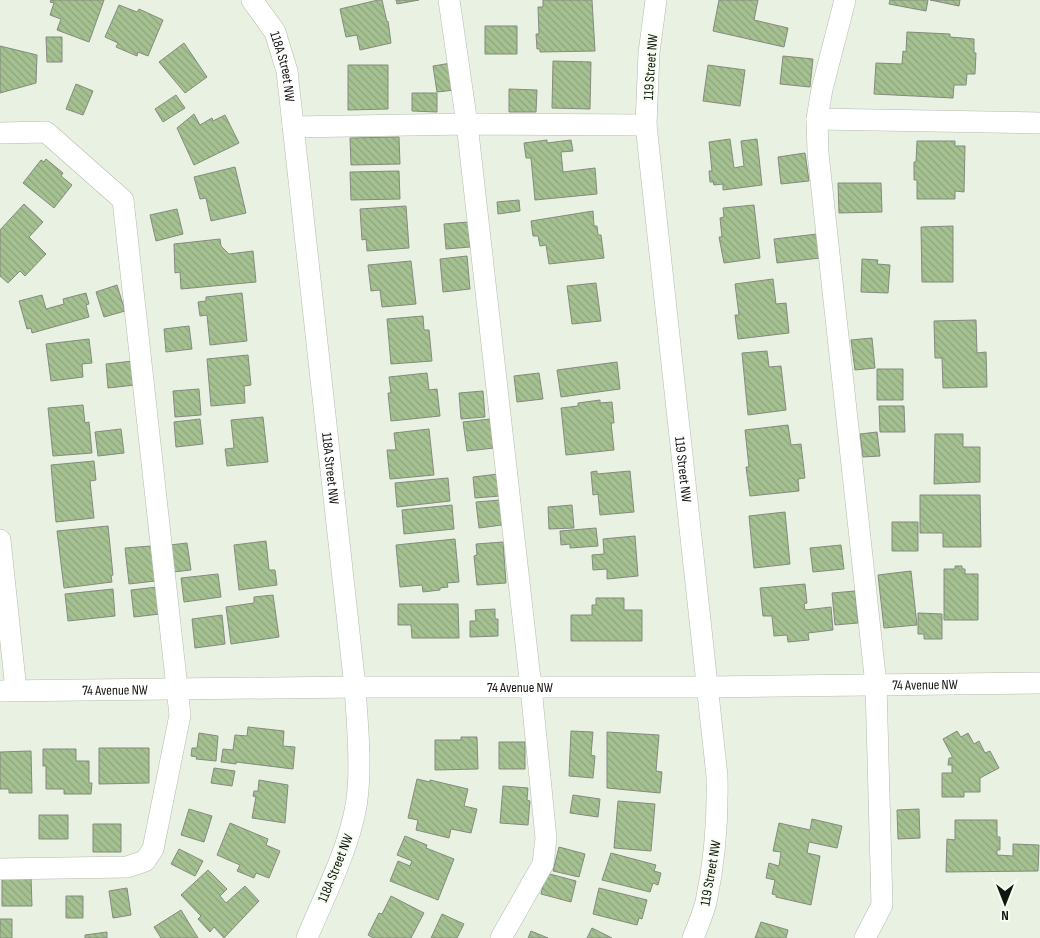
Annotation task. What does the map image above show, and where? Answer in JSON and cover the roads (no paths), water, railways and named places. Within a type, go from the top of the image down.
[{"type":"street","name":"118A Street NW","points":[[252,0],[275,32],[287,70],[355,687],[358,791],[353,823],[307,938]]},
{"type":"street","points":[[448,0],[467,124],[531,688],[546,838],[543,864],[501,938]]},
{"type":"street","name":"119 Street NW","points":[[656,0],[649,53],[646,125],[718,776],[718,820],[714,857],[706,904],[693,938]]},
{"type":"street","points":[[845,0],[824,80],[817,120],[818,153],[876,685],[882,905],[865,938]]},
{"type":"street","points":[[817,120],[1040,123]]},
{"type":"street","points":[[293,127],[467,124],[646,125]]},
{"type":"street","points":[[0,133],[46,132],[123,200],[180,715],[153,849],[145,861],[127,867],[0,870]]},
{"type":"street","points":[[0,540],[8,690]]},
{"type":"street","name":"74 Avenue NW","points":[[8,690],[355,687],[709,687],[1040,683]]}]
